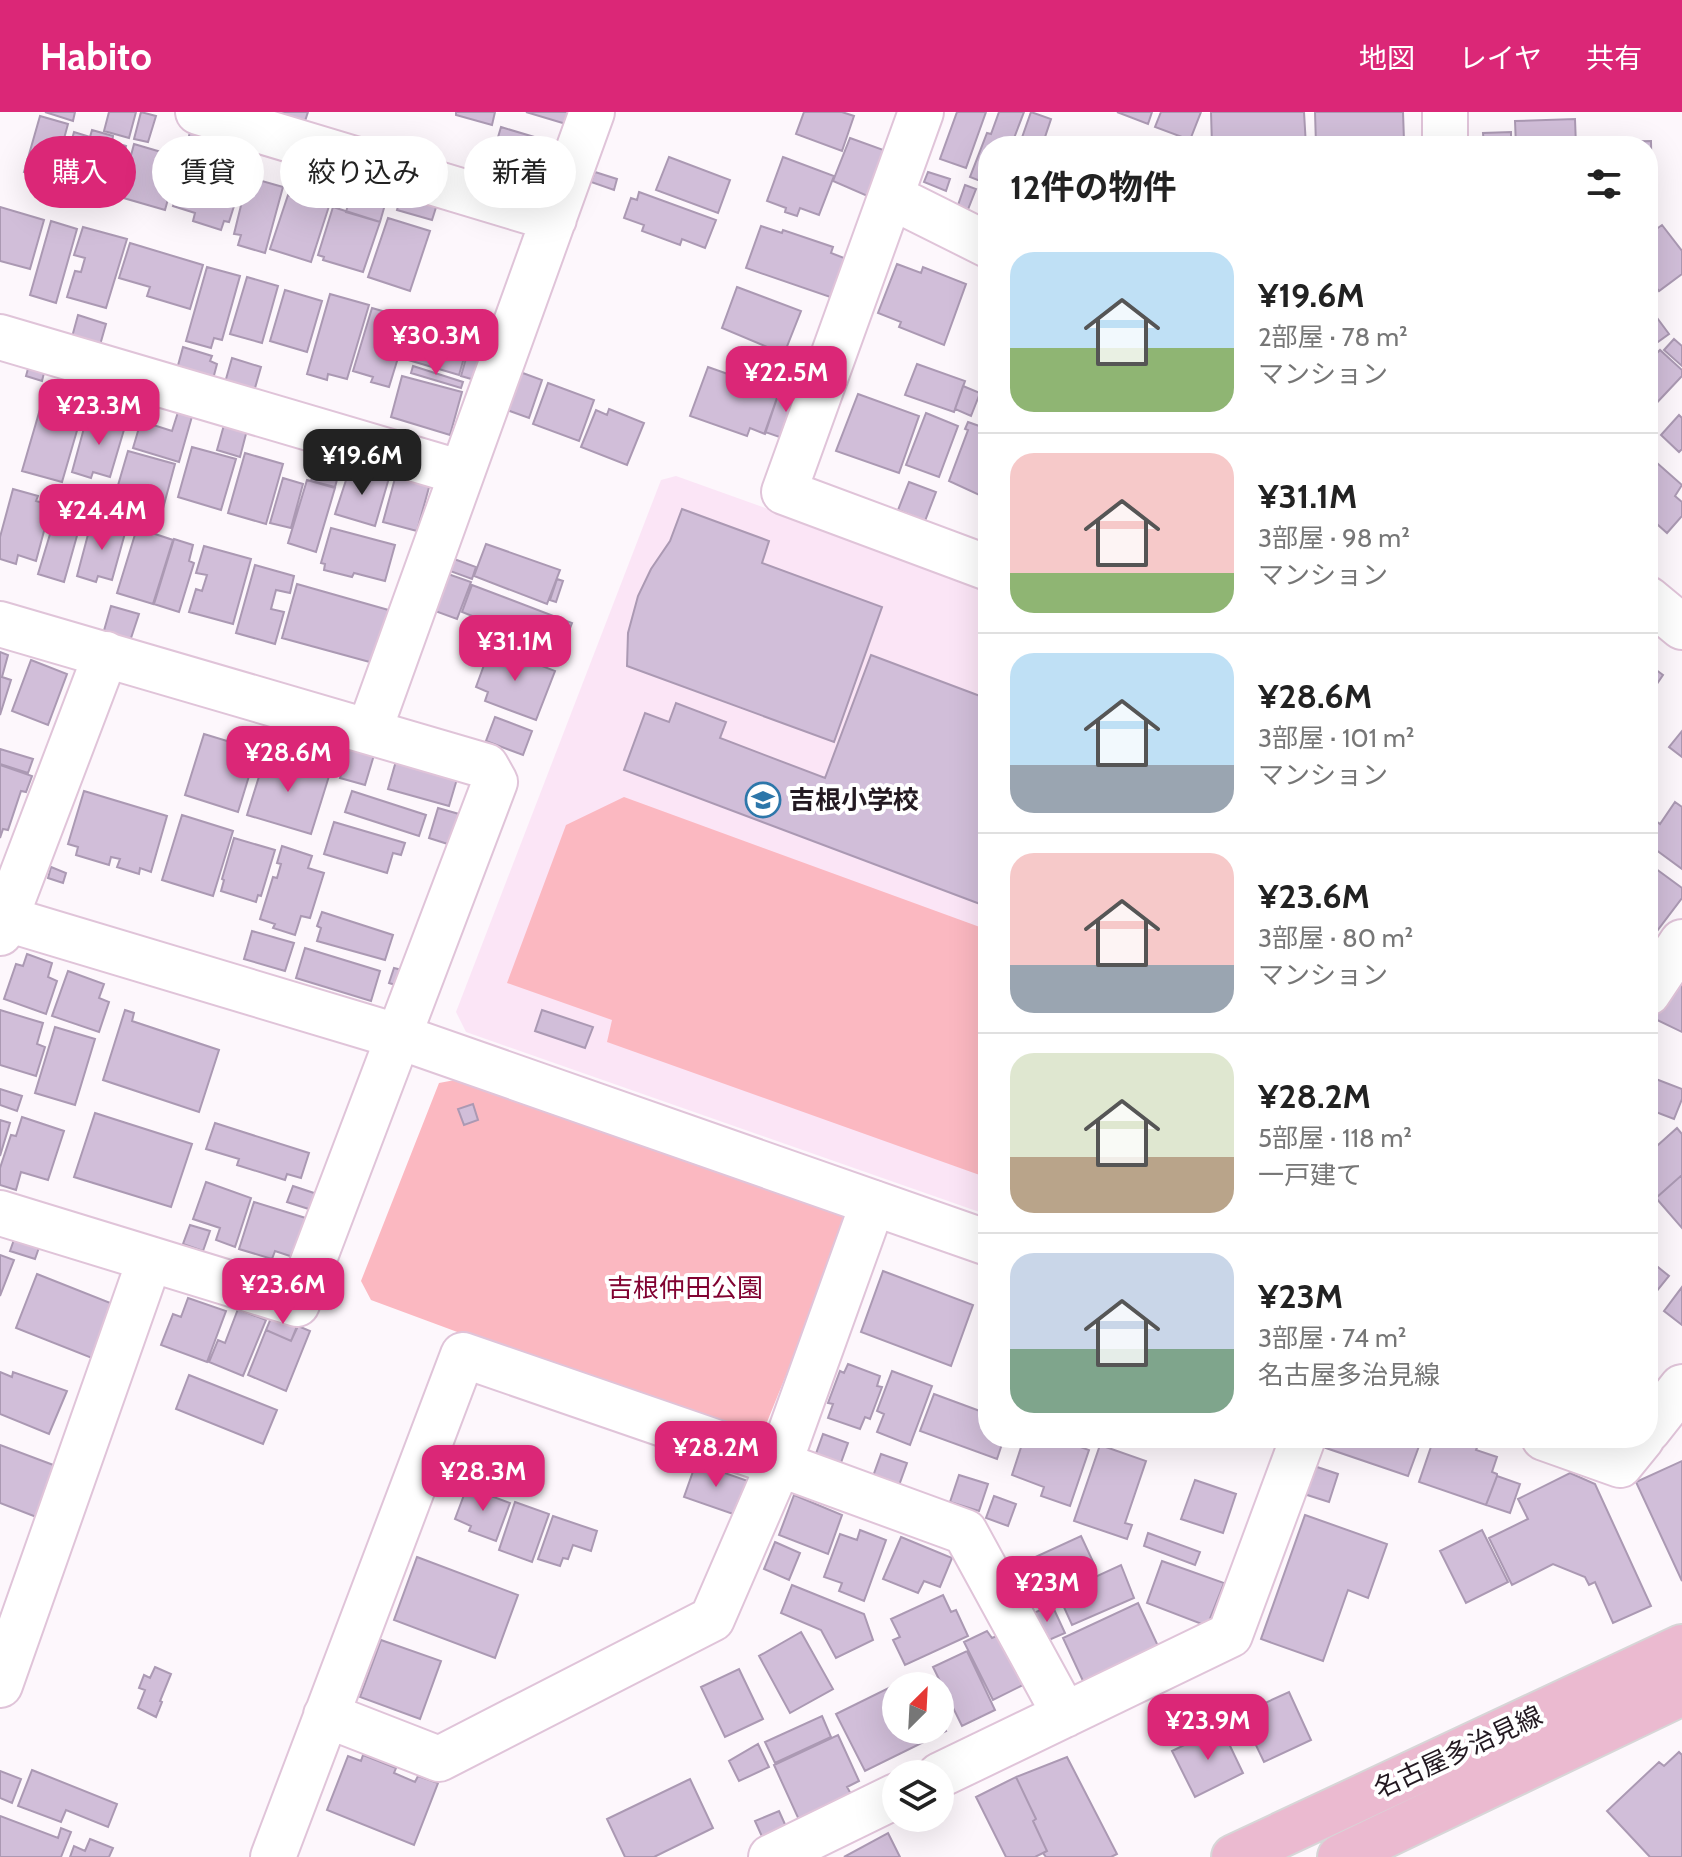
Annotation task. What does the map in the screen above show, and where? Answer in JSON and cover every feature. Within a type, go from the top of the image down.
[{"type":"main road","name":"名古屋多治見線","points":[[1234,1857],[1682,1647]]},
{"type":"main road","name":"名古屋多治見線","points":[[1366,1851],[1682,1693]]},
{"type":"street","points":[[198,112],[554,219]]},
{"type":"street","points":[[369,731],[592,112]]},
{"type":"street","points":[[921,112],[784,492],[978,564]]},
{"type":"street","points":[[1445,112],[1445,136]]},
{"type":"street","points":[[892,197],[978,240]]},
{"type":"street","points":[[0,337],[462,473]]},
{"type":"street","points":[[1658,607],[1682,627]]},
{"type":"street","points":[[0,624],[486,766],[495,782],[297,1304],[0,1213]]},
{"type":"street","points":[[106,654],[2,923],[400,1037],[978,1240]]},
{"type":"street","points":[[1658,978],[1682,942]]},
{"type":"street","points":[[326,1715],[439,1759],[712,1619],[779,1464],[873,1203]]},
{"type":"street","points":[[0,1685],[150,1259]]},
{"type":"street","points":[[273,1857],[463,1355],[965,1532],[1065,1715]]},
{"type":"street","points":[[1658,1417],[1682,1387]]},
{"type":"street","points":[[954,1768],[1230,1635],[1299,1448]]},
{"type":"street","points":[[1572,1448],[1620,1465],[1634,1448]]},
{"type":"street","points":[[771,1857],[882,1803]]},
{"type":"shaded area","name":"吉根小学校","points":[[676,476],[978,584],[978,1211],[466,1032],[456,1012],[661,480]]},
{"type":"green space","points":[[624,797],[978,926],[978,1174],[607,1042],[612,1020],[507,983],[566,825]]},
{"type":"green space","name":"吉根仲田公園","points":[[455,1080],[842,1215],[846,1227],[763,1432],[747,1439],[371,1300],[361,1281],[439,1083]]},
{"type":"building","points":[[45,112],[75,112],[73,121]]},
{"type":"building","points":[[109,112],[136,112],[130,136],[104,131]]},
{"type":"building","points":[[141,112],[156,116],[148,142],[136,139]]},
{"type":"building","points":[[278,112],[308,112],[304,124],[276,117]]},
{"type":"building","points":[[456,112],[495,112],[492,125],[456,115]]},
{"type":"building","points":[[526,112],[570,112],[566,124]]},
{"type":"building","points":[[804,112],[842,112],[854,116],[842,151],[796,134]]},
{"type":"building","points":[[957,112],[986,112],[966,168],[940,159]]},
{"type":"building","points":[[999,112],[1024,112],[1015,136],[986,136],[991,134]]},
{"type":"building","points":[[1031,112],[1051,119],[1045,136],[1023,136]]},
{"type":"building","points":[[1117,112],[1152,112],[1148,124]]},
{"type":"building","points":[[1161,112],[1201,112],[1192,136],[1179,136],[1155,127]]},
{"type":"building","points":[[1211,112],[1304,112],[1305,136],[1212,136]]},
{"type":"building","points":[[1315,112],[1403,112],[1404,136],[1316,136]]},
{"type":"building","points":[[40,116],[68,124],[65,136],[34,136]]},
{"type":"building","points":[[1575,119],[1576,136],[1516,136],[1515,121]]},
{"type":"building","points":[[192,126],[222,136],[189,136]]},
{"type":"building","points":[[501,127],[531,136],[498,136]]},
{"type":"building","points":[[92,130],[113,136],[90,136]]},
{"type":"building","points":[[1511,132],[1511,136],[1483,136],[1483,133]]},
{"type":"building","points":[[850,138],[889,152],[872,198],[833,181]]},
{"type":"building","points":[[136,145],[152,149],[152,206],[136,202]]},
{"type":"building","points":[[978,156],[978,180],[970,177]]},
{"type":"building","points":[[669,157],[730,180],[718,213],[656,190]]},
{"type":"building","points":[[783,157],[834,176],[819,215],[800,208],[797,216],[767,201]]},
{"type":"building","points":[[595,172],[617,179],[614,190],[591,182]]},
{"type":"building","points":[[928,172],[950,179],[946,191],[924,182]]},
{"type":"building","points":[[264,182],[280,186],[280,198],[265,253],[238,245],[241,235],[234,234],[240,208],[264,208]]},
{"type":"building","points":[[965,185],[976,189],[967,212],[957,208]]},
{"type":"building","points":[[639,192],[716,220],[705,248],[682,239],[680,245],[642,231],[644,225],[624,218],[631,198],[637,200]]},
{"type":"building","points":[[0,207],[44,220],[30,269],[0,261]]},
{"type":"building","points":[[179,208],[233,208],[229,222],[224,221],[221,230],[193,221],[195,213]]},
{"type":"building","points":[[284,208],[328,208],[311,262],[270,249]]},
{"type":"building","points":[[333,208],[380,222],[363,272],[323,260],[324,257],[318,255]]},
{"type":"building","points":[[347,208],[384,208],[380,222],[346,212]]},
{"type":"building","points":[[398,208],[436,208],[432,220]]},
{"type":"building","points":[[388,218],[430,231],[410,291],[368,277]]},
{"type":"building","points":[[51,221],[77,229],[56,303],[30,295]]},
{"type":"building","points":[[1662,225],[1682,251],[1682,274],[1659,291],[1658,290],[1658,228]]},
{"type":"building","points":[[761,226],[833,247],[831,253],[852,261],[839,300],[746,268]]},
{"type":"building","points":[[83,227],[127,239],[106,308],[67,297],[75,271],[81,272],[85,258],[74,255]]},
{"type":"building","points":[[130,243],[203,265],[190,309],[147,296],[150,287],[119,278]]},
{"type":"building","points":[[897,264],[921,273],[923,267],[966,284],[944,345],[899,327],[901,322],[878,313]]},
{"type":"building","points":[[207,267],[240,276],[222,340],[214,338],[211,348],[186,341]]},
{"type":"building","points":[[247,277],[278,286],[262,343],[230,334]]},
{"type":"building","points":[[737,287],[801,311],[784,354],[722,328]]},
{"type":"building","points":[[285,290],[322,301],[307,352],[270,341]]},
{"type":"building","points":[[330,294],[369,305],[347,379],[328,374],[327,380],[307,374]]},
{"type":"building","points":[[372,308],[410,319],[389,387],[371,382],[373,377],[353,371]]},
{"type":"building","points":[[78,315],[106,324],[100,345],[72,337]]},
{"type":"building","points":[[1658,319],[1669,334],[1658,342]]},
{"type":"building","points":[[416,321],[470,337],[459,375],[405,359]]},
{"type":"building","points":[[1674,339],[1682,346],[1682,366],[1664,350]]},
{"type":"building","points":[[183,347],[212,356],[210,361],[217,364],[213,379],[177,369]]},
{"type":"building","points":[[469,348],[486,353],[478,381],[461,376]]},
{"type":"building","points":[[1660,350],[1682,370],[1682,376],[1658,402]]},
{"type":"building","points":[[232,358],[261,367],[253,395],[224,386]]},
{"type":"building","points":[[917,364],[965,381],[954,412],[905,395]]},
{"type":"building","points":[[29,365],[45,369],[42,381],[26,376]]},
{"type":"building","points":[[413,366],[463,382],[461,388],[411,373]]},
{"type":"building","points":[[708,367],[779,392],[765,434],[750,428],[747,436],[690,416]]},
{"type":"building","points":[[520,372],[542,380],[529,418],[507,410]]},
{"type":"building","points":[[402,376],[462,392],[450,435],[391,417]]},
{"type":"building","points":[[548,383],[594,400],[579,441],[533,424]]},
{"type":"building","points":[[963,386],[978,392],[971,416],[955,409]]},
{"type":"building","points":[[778,387],[806,397],[791,441],[765,432]]},
{"type":"building","points":[[858,394],[919,416],[899,473],[836,451]]},
{"type":"building","points":[[43,399],[83,410],[62,482],[22,471]]},
{"type":"building","points":[[179,409],[193,413],[179,462],[133,448],[141,421],[172,431]]},
{"type":"building","points":[[609,409],[644,423],[627,465],[581,447],[596,410],[607,415]]},
{"type":"building","points":[[926,413],[958,426],[939,477],[906,465]]},
{"type":"building","points":[[1679,415],[1682,418],[1682,449],[1679,452],[1661,435]]},
{"type":"building","points":[[87,417],[107,423],[108,418],[126,423],[110,477],[93,472],[91,478],[72,472]]},
{"type":"building","points":[[968,422],[978,426],[978,494],[949,481],[968,430],[965,429]]},
{"type":"building","points":[[224,425],[247,430],[240,457],[217,450]]},
{"type":"building","points":[[192,447],[236,459],[221,510],[178,497]]},
{"type":"building","points":[[321,447],[344,454],[335,487],[311,481]]},
{"type":"building","points":[[128,451],[175,464],[162,512],[114,499]]},
{"type":"building","points":[[245,453],[283,464],[266,524],[228,513]]},
{"type":"building","points":[[1658,464],[1682,485],[1675,496],[1682,502],[1682,516],[1667,533],[1658,525]]},
{"type":"building","points":[[349,471],[389,478],[375,526],[335,514]]},
{"type":"building","points":[[397,471],[431,480],[417,531],[383,522]]},
{"type":"building","points":[[283,478],[303,484],[291,528],[270,523]]},
{"type":"building","points":[[307,480],[335,488],[316,552],[288,543]]},
{"type":"building","points":[[909,482],[936,492],[925,521],[898,510]]},
{"type":"building","points":[[13,489],[38,496],[36,501],[51,505],[36,561],[18,555],[16,564],[0,559],[0,537]]},
{"type":"building","points":[[91,509],[100,512],[97,524],[87,521]]},
{"type":"building","points":[[682,509],[769,541],[762,563],[882,607],[834,742],[627,666],[628,633],[638,596],[670,541]]},
{"type":"building","points":[[57,511],[82,518],[64,582],[38,574]]},
{"type":"building","points":[[109,522],[127,526],[112,580],[98,576],[96,582],[77,576],[90,527],[106,531]]},
{"type":"building","points":[[137,528],[173,540],[153,604],[117,593]]},
{"type":"building","points":[[331,528],[395,545],[385,581],[324,570],[325,564],[321,563]]},
{"type":"building","points":[[174,539],[193,545],[189,561],[194,563],[179,612],[154,604]]},
{"type":"building","points":[[486,544],[560,570],[547,604],[474,576]]},
{"type":"building","points":[[204,546],[251,559],[233,624],[189,612],[196,589],[202,591],[207,575],[196,573]]},
{"type":"building","points":[[454,559],[476,567],[472,579],[450,571]]},
{"type":"building","points":[[255,565],[294,576],[290,593],[276,590],[271,609],[284,612],[275,644],[236,633]]},
{"type":"building","points":[[448,574],[471,582],[457,619],[435,611]]},
{"type":"building","points":[[557,579],[563,581],[556,602],[550,600]]},
{"type":"building","points":[[297,584],[392,611],[377,664],[282,638]]},
{"type":"building","points":[[472,585],[572,623],[561,651],[527,638],[524,644],[497,634],[500,627],[462,612]]},
{"type":"building","points":[[111,606],[139,614],[130,641],[103,634]]},
{"type":"building","points":[[491,646],[555,671],[536,720],[485,701],[488,692],[476,687]]},
{"type":"building","points":[[0,652],[8,655],[2,677],[11,680],[0,715]]},
{"type":"building","points":[[871,655],[978,695],[978,903],[624,770],[645,713],[669,722],[676,703],[726,722],[720,738],[825,778]]},
{"type":"building","points":[[31,660],[67,674],[48,725],[12,711]]},
{"type":"building","points":[[495,717],[532,731],[523,755],[486,741]]},
{"type":"building","points":[[1682,731],[1682,757],[1669,747]]},
{"type":"building","points":[[204,734],[257,750],[238,812],[185,795]]},
{"type":"building","points":[[349,748],[374,755],[365,785],[340,778]]},
{"type":"building","points":[[0,749],[33,759],[28,773],[0,764]]},
{"type":"building","points":[[266,754],[330,773],[311,834],[247,815]]},
{"type":"building","points":[[396,761],[457,779],[449,806],[388,789]]},
{"type":"building","points":[[0,765],[32,776],[26,792],[21,791],[8,830],[3,829],[0,838]]},
{"type":"building","points":[[84,791],[167,816],[151,872],[140,868],[139,874],[117,867],[120,859],[111,857],[109,865],[76,855],[78,847],[68,844]]},
{"type":"building","points":[[352,791],[426,815],[419,836],[345,812]]},
{"type":"building","points":[[1675,802],[1682,807],[1682,869],[1658,851],[1658,822],[1660,824]]},
{"type":"building","points":[[438,808],[466,816],[457,847],[429,838]]},
{"type":"building","points":[[182,815],[233,831],[213,896],[162,880]]},
{"type":"building","points":[[334,822],[405,843],[401,855],[393,853],[387,873],[324,854]]},
{"type":"building","points":[[234,838],[275,850],[261,896],[258,895],[256,902],[221,891]]},
{"type":"building","points":[[282,846],[312,856],[308,868],[324,873],[310,918],[301,916],[295,935],[273,928],[275,924],[260,919],[273,877],[277,878]]},
{"type":"building","points":[[51,867],[66,873],[63,883],[48,878]]},
{"type":"building","points":[[1658,870],[1682,888],[1682,898],[1658,930]]},
{"type":"building","points":[[322,912],[393,935],[385,960],[317,941],[321,928],[317,926]]},
{"type":"building","points":[[252,931],[294,943],[285,971],[244,959]]},
{"type":"building","points":[[305,948],[380,971],[371,1001],[296,978]]},
{"type":"building","points":[[27,954],[52,963],[48,977],[57,981],[46,1014],[4,999],[16,964],[23,966]]},
{"type":"building","points":[[394,968],[410,972],[406,988],[389,983]]},
{"type":"building","points":[[68,971],[104,984],[99,998],[109,1002],[99,1032],[52,1016]]},
{"type":"building","points":[[1676,972],[1682,975],[1682,1032],[1658,1020],[1658,1008]]},
{"type":"building","points":[[0,1010],[43,1023],[37,1044],[45,1047],[36,1076],[0,1065]]},
{"type":"building","points":[[125,1010],[134,1013],[132,1021],[219,1050],[199,1112],[103,1080]]},
{"type":"building","points":[[542,1010],[593,1027],[585,1048],[535,1031]]},
{"type":"building","points":[[55,1027],[95,1039],[75,1105],[35,1093]]},
{"type":"building","points":[[1658,1080],[1682,1089],[1682,1099],[1674,1119],[1658,1113]]},
{"type":"building","points":[[0,1089],[22,1096],[17,1111],[0,1105]]},
{"type":"building","points":[[473,1104],[478,1120],[464,1125],[458,1109]]},
{"type":"building","points":[[95,1113],[192,1144],[171,1207],[74,1177]]},
{"type":"building","points":[[22,1117],[64,1131],[48,1180],[21,1172],[16,1190],[0,1185],[0,1168],[11,1135],[16,1136]]},
{"type":"building","points":[[0,1120],[10,1123],[0,1156]]},
{"type":"building","points":[[215,1123],[309,1153],[301,1178],[287,1174],[285,1180],[237,1165],[239,1159],[206,1149]]},
{"type":"building","points":[[1677,1128],[1682,1134],[1682,1175],[1658,1196],[1658,1145]]},
{"type":"building","points":[[1682,1175],[1682,1228],[1658,1200],[1658,1196]]},
{"type":"building","points":[[206,1182],[251,1198],[235,1247],[216,1240],[220,1228],[193,1219]]},
{"type":"building","points":[[293,1186],[326,1197],[321,1213],[287,1202]]},
{"type":"building","points":[[254,1202],[312,1220],[299,1259],[275,1251],[272,1259],[239,1249]]},
{"type":"building","points":[[190,1225],[210,1231],[203,1251],[183,1244]]},
{"type":"building","points":[[17,1231],[42,1239],[35,1259],[10,1251]]},
{"type":"building","points":[[0,1255],[14,1260],[0,1296]]},
{"type":"building","points":[[1658,1267],[1669,1276],[1658,1290]]},
{"type":"building","points":[[883,1271],[973,1305],[951,1366],[861,1332]]},
{"type":"building","points":[[37,1274],[118,1306],[97,1360],[16,1328]]},
{"type":"building","points":[[1682,1287],[1682,1325],[1664,1311]]},
{"type":"building","points":[[188,1298],[226,1311],[207,1362],[161,1345],[173,1314],[181,1317]]},
{"type":"building","points":[[238,1309],[266,1320],[243,1376],[209,1362],[218,1340],[225,1343]]},
{"type":"building","points":[[274,1311],[299,1321],[291,1341],[266,1330]]},
{"type":"building","points":[[298,1326],[310,1331],[286,1391],[248,1375],[266,1330],[291,1341]]},
{"type":"building","points":[[848,1364],[880,1376],[877,1386],[882,1387],[870,1419],[865,1417],[860,1429],[828,1418],[833,1404],[828,1403],[840,1371],[844,1373]]},
{"type":"building","points":[[892,1371],[932,1386],[910,1445],[877,1432],[884,1414],[877,1411]]},
{"type":"building","points":[[0,1372],[12,1377],[13,1372],[67,1391],[49,1434],[0,1414]]},
{"type":"building","points":[[189,1375],[277,1410],[263,1444],[176,1409]]},
{"type":"building","points":[[934,1394],[978,1410],[978,1448],[1001,1448],[997,1459],[920,1431]]},
{"type":"building","points":[[823,1434],[848,1443],[838,1471],[813,1462]]},
{"type":"building","points":[[0,1445],[56,1466],[52,1523],[0,1503]]},
{"type":"building","points":[[1021,1448],[1089,1450],[1070,1506],[1041,1496],[1044,1487],[1012,1475]]},
{"type":"building","points":[[1099,1448],[1109,1448],[1146,1461],[1125,1523],[1132,1525],[1127,1539],[1074,1521]]},
{"type":"building","points":[[1326,1448],[1418,1448],[1408,1476]]},
{"type":"building","points":[[1431,1448],[1477,1448],[1497,1457],[1492,1472],[1497,1476],[1486,1505],[1419,1482]]},
{"type":"building","points":[[881,1454],[907,1463],[897,1491],[871,1482]]},
{"type":"building","points":[[1682,1461],[1682,1581],[1636,1482]]},
{"type":"building","points":[[696,1463],[748,1481],[736,1515],[684,1497]]},
{"type":"building","points":[[1311,1465],[1338,1474],[1329,1502],[1301,1493]]},
{"type":"building","points":[[1570,1473],[1595,1484],[1651,1606],[1613,1623],[1595,1582],[1589,1585],[1585,1577],[1553,1564],[1512,1585],[1489,1538],[1528,1519],[1518,1499]]},
{"type":"building","points":[[959,1475],[988,1484],[979,1511],[950,1502]]},
{"type":"building","points":[[1497,1476],[1520,1484],[1510,1513],[1486,1505]]},
{"type":"building","points":[[1195,1480],[1236,1494],[1223,1533],[1181,1519]]},
{"type":"building","points":[[467,1487],[510,1503],[496,1541],[469,1531],[471,1526],[455,1519]]},
{"type":"building","points":[[794,1495],[842,1515],[828,1554],[779,1535]]},
{"type":"building","points":[[994,1496],[1016,1504],[1008,1526],[986,1518]]},
{"type":"building","points":[[515,1502],[549,1514],[532,1562],[499,1550]]},
{"type":"building","points":[[1305,1515],[1387,1544],[1368,1598],[1348,1590],[1323,1661],[1261,1639]]},
{"type":"building","points":[[553,1516],[597,1531],[591,1551],[573,1545],[568,1559],[563,1558],[560,1566],[538,1559]]},
{"type":"building","points":[[860,1530],[886,1540],[864,1601],[839,1591],[842,1583],[824,1577],[840,1534],[857,1540]]},
{"type":"building","points":[[1482,1530],[1508,1582],[1466,1603],[1440,1551]]},
{"type":"building","points":[[1148,1533],[1200,1552],[1195,1565],[1144,1546]]},
{"type":"building","points":[[1081,1536],[1095,1566],[1045,1589],[1031,1559]]},
{"type":"building","points":[[901,1537],[952,1558],[940,1587],[924,1581],[918,1593],[883,1579]]},
{"type":"building","points":[[775,1542],[800,1553],[789,1580],[764,1569]]},
{"type":"building","points":[[417,1557],[518,1595],[495,1658],[394,1620]]},
{"type":"building","points":[[1162,1561],[1224,1583],[1207,1626],[1147,1603]]},
{"type":"building","points":[[1121,1565],[1134,1598],[1072,1625],[1058,1594]]},
{"type":"building","points":[[792,1585],[864,1614],[873,1640],[836,1658],[821,1630],[781,1613]]},
{"type":"building","points":[[943,1595],[951,1612],[956,1610],[968,1636],[905,1665],[893,1640],[900,1637],[891,1619]]},
{"type":"building","points":[[1138,1603],[1158,1646],[1083,1681],[1063,1638]]},
{"type":"building","points":[[1052,1605],[1065,1633],[1042,1643],[1029,1615]]},
{"type":"building","points":[[987,1631],[992,1638],[999,1635],[1023,1685],[993,1700],[964,1642]]},
{"type":"building","points":[[801,1632],[833,1689],[790,1713],[759,1656]]},
{"type":"building","points":[[381,1640],[441,1661],[420,1719],[360,1697]]},
{"type":"building","points":[[967,1651],[995,1710],[962,1726],[954,1710],[954,1672],[935,1672],[933,1667]]},
{"type":"building","points":[[155,1667],[171,1674],[156,1717],[138,1708],[145,1690],[139,1688],[144,1675],[150,1678]]},
{"type":"building","points":[[739,1669],[763,1719],[725,1737],[701,1687]]},
{"type":"building","points":[[882,1691],[882,1744],[920,1744],[865,1771],[836,1714]]},
{"type":"building","points":[[1289,1692],[1311,1740],[1264,1762],[1241,1714]]},
{"type":"building","points":[[822,1716],[831,1737],[775,1763],[765,1742]]},
{"type":"building","points":[[1221,1727],[1243,1773],[1195,1797],[1172,1751]]},
{"type":"building","points":[[838,1735],[859,1781],[847,1787],[851,1794],[824,1806],[831,1821],[805,1833],[774,1765]]},
{"type":"building","points":[[758,1744],[769,1767],[739,1781],[729,1761]]},
{"type":"building","points":[[1679,1752],[1682,1755],[1682,1857],[1650,1857],[1607,1811],[1659,1762],[1664,1766]]},
{"type":"building","points":[[363,1755],[396,1768],[394,1773],[415,1782],[418,1776],[438,1783],[414,1845],[327,1810],[348,1756],[361,1761]]},
{"type":"building","points":[[1067,1757],[1117,1854],[1111,1857],[1046,1857],[1043,1853],[1047,1851],[1033,1821],[1036,1819],[1016,1777]]},
{"type":"building","points":[[32,1770],[117,1804],[108,1827],[66,1810],[61,1822],[18,1806]]},
{"type":"building","points":[[0,1771],[21,1779],[12,1803],[0,1798]]},
{"type":"building","points":[[1016,1777],[1047,1851],[1035,1857],[1006,1857],[976,1797]]},
{"type":"building","points":[[690,1779],[713,1828],[654,1857],[625,1857],[607,1819]]},
{"type":"building","points":[[779,1811],[788,1831],[764,1841],[755,1821]]},
{"type":"building","points":[[0,1816],[58,1838],[61,1828],[71,1832],[61,1857],[0,1857]]},
{"type":"building","points":[[888,1833],[900,1857],[844,1857]]},
{"type":"building","points":[[90,1839],[113,1848],[109,1857],[70,1857],[74,1846],[85,1851]]},
{"type":"place","name":"吉根小学校","points":[[763,800]]}]
